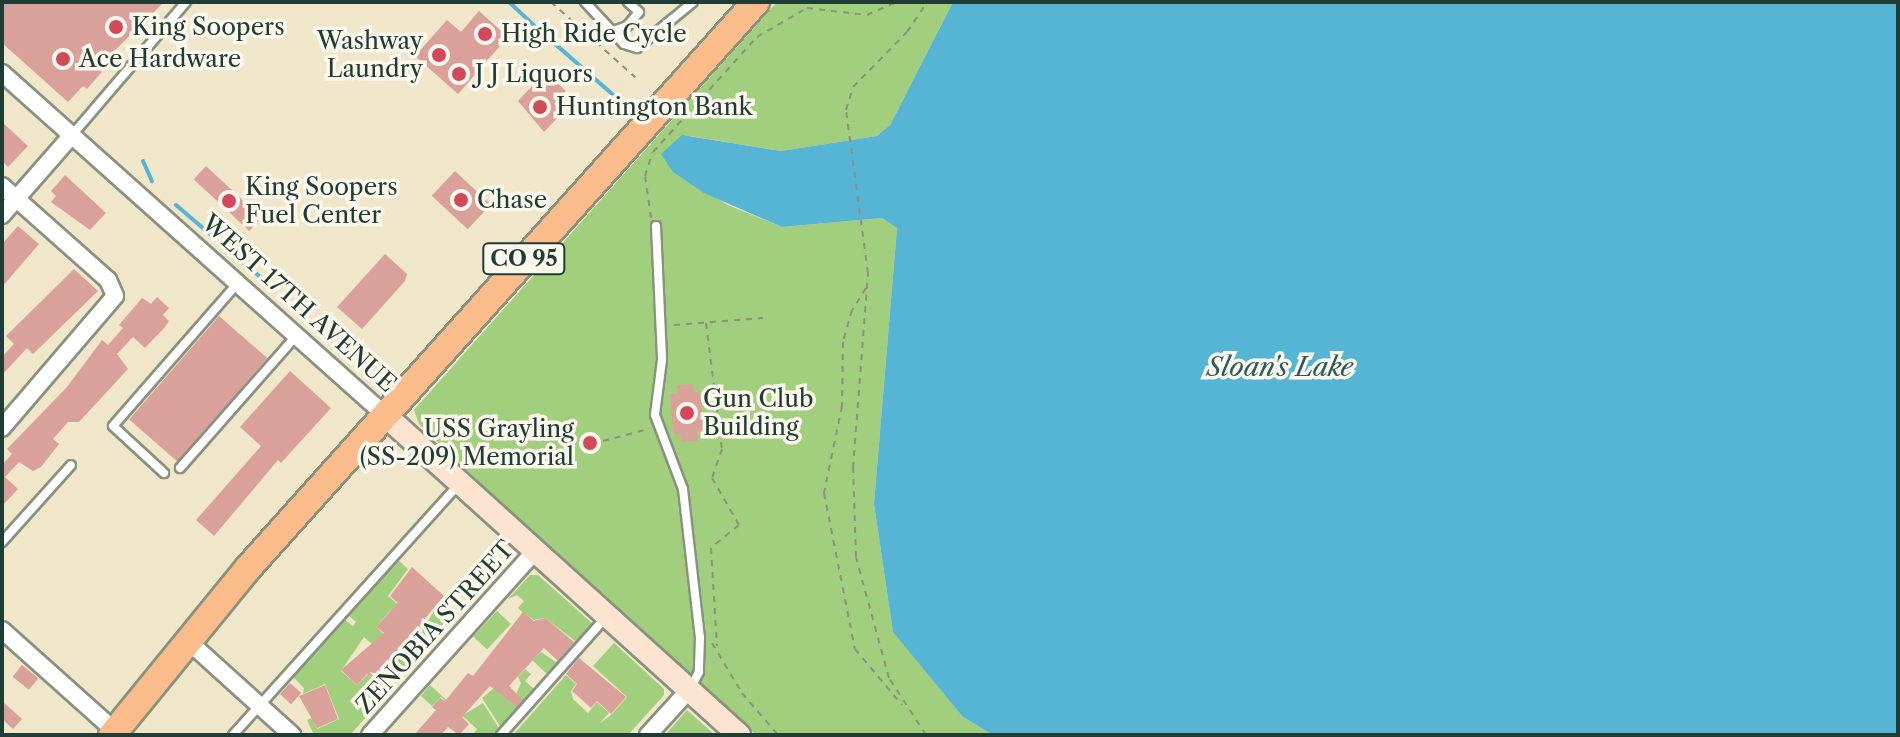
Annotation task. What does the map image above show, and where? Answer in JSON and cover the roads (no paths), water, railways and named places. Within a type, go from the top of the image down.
[{"type":"main road","name":"CO 95","points":[[105,731],[155,687],[159,674],[187,640],[756,2]]},
{"type":"street","name":"WEST 17TH AVENUE","points":[[2,73],[739,735]]},
{"type":"street","points":[[2,215],[72,135]]},
{"type":"street","points":[[2,186],[108,280],[115,296],[2,428]]},
{"type":"street","name":"ZENOBIA STREET","points":[[370,735],[535,551]]},
{"type":"street","points":[[2,630],[105,731]]},
{"type":"street","points":[[187,640],[292,735]]},
{"type":"street","points":[[648,735],[689,690]]},
{"type":"lane","points":[[72,135],[186,2]]},
{"type":"lane","points":[[585,2],[616,30],[624,44],[637,48],[693,2]]},
{"type":"lane","points":[[616,30],[639,12],[628,2]]},
{"type":"lane","points":[[656,226],[661,327],[658,426],[683,489],[700,638],[699,672],[689,690]]},
{"type":"lane","points":[[164,473],[113,426],[238,284]]},
{"type":"lane","points":[[180,468],[296,336]]},
{"type":"lane","points":[[2,542],[71,465]]},
{"type":"lane","points":[[233,735],[460,483]]},
{"type":"lane","points":[[501,735],[607,616]]},
{"type":"water","name":"Sloan's Lake","points":[[953,2],[1898,2],[1898,735],[993,735],[963,717],[893,632],[874,504],[897,228],[882,218],[782,227],[704,193],[673,172],[661,154],[682,135],[781,151],[877,136],[890,125]]},
{"type":"waterway","points":[[509,2],[535,26]]},
{"type":"waterway","points":[[554,43],[619,100]]},
{"type":"waterway","points":[[143,161],[152,181]]},
{"type":"waterway","points":[[176,205],[272,287]]},
{"type":"place","name":"King Soopers","points":[[116,27]]},
{"type":"place","name":"High Ride Cycle","points":[[485,34]]},
{"type":"place","name":"Washway Laundry","points":[[439,55]]},
{"type":"place","name":"Ace Hardware","points":[[63,59]]},
{"type":"place","name":"J J Liquors","points":[[459,74]]},
{"type":"place","name":"Huntington Bank","points":[[540,107]]},
{"type":"place","name":"Chase","points":[[461,200]]},
{"type":"place","name":"King Soopers Fuel Center","points":[[229,201]]},
{"type":"place","name":"Gun Club Building","points":[[687,413]]},
{"type":"place","name":"USS Grayling (SS-209) Memorial","points":[[590,443]]}]
